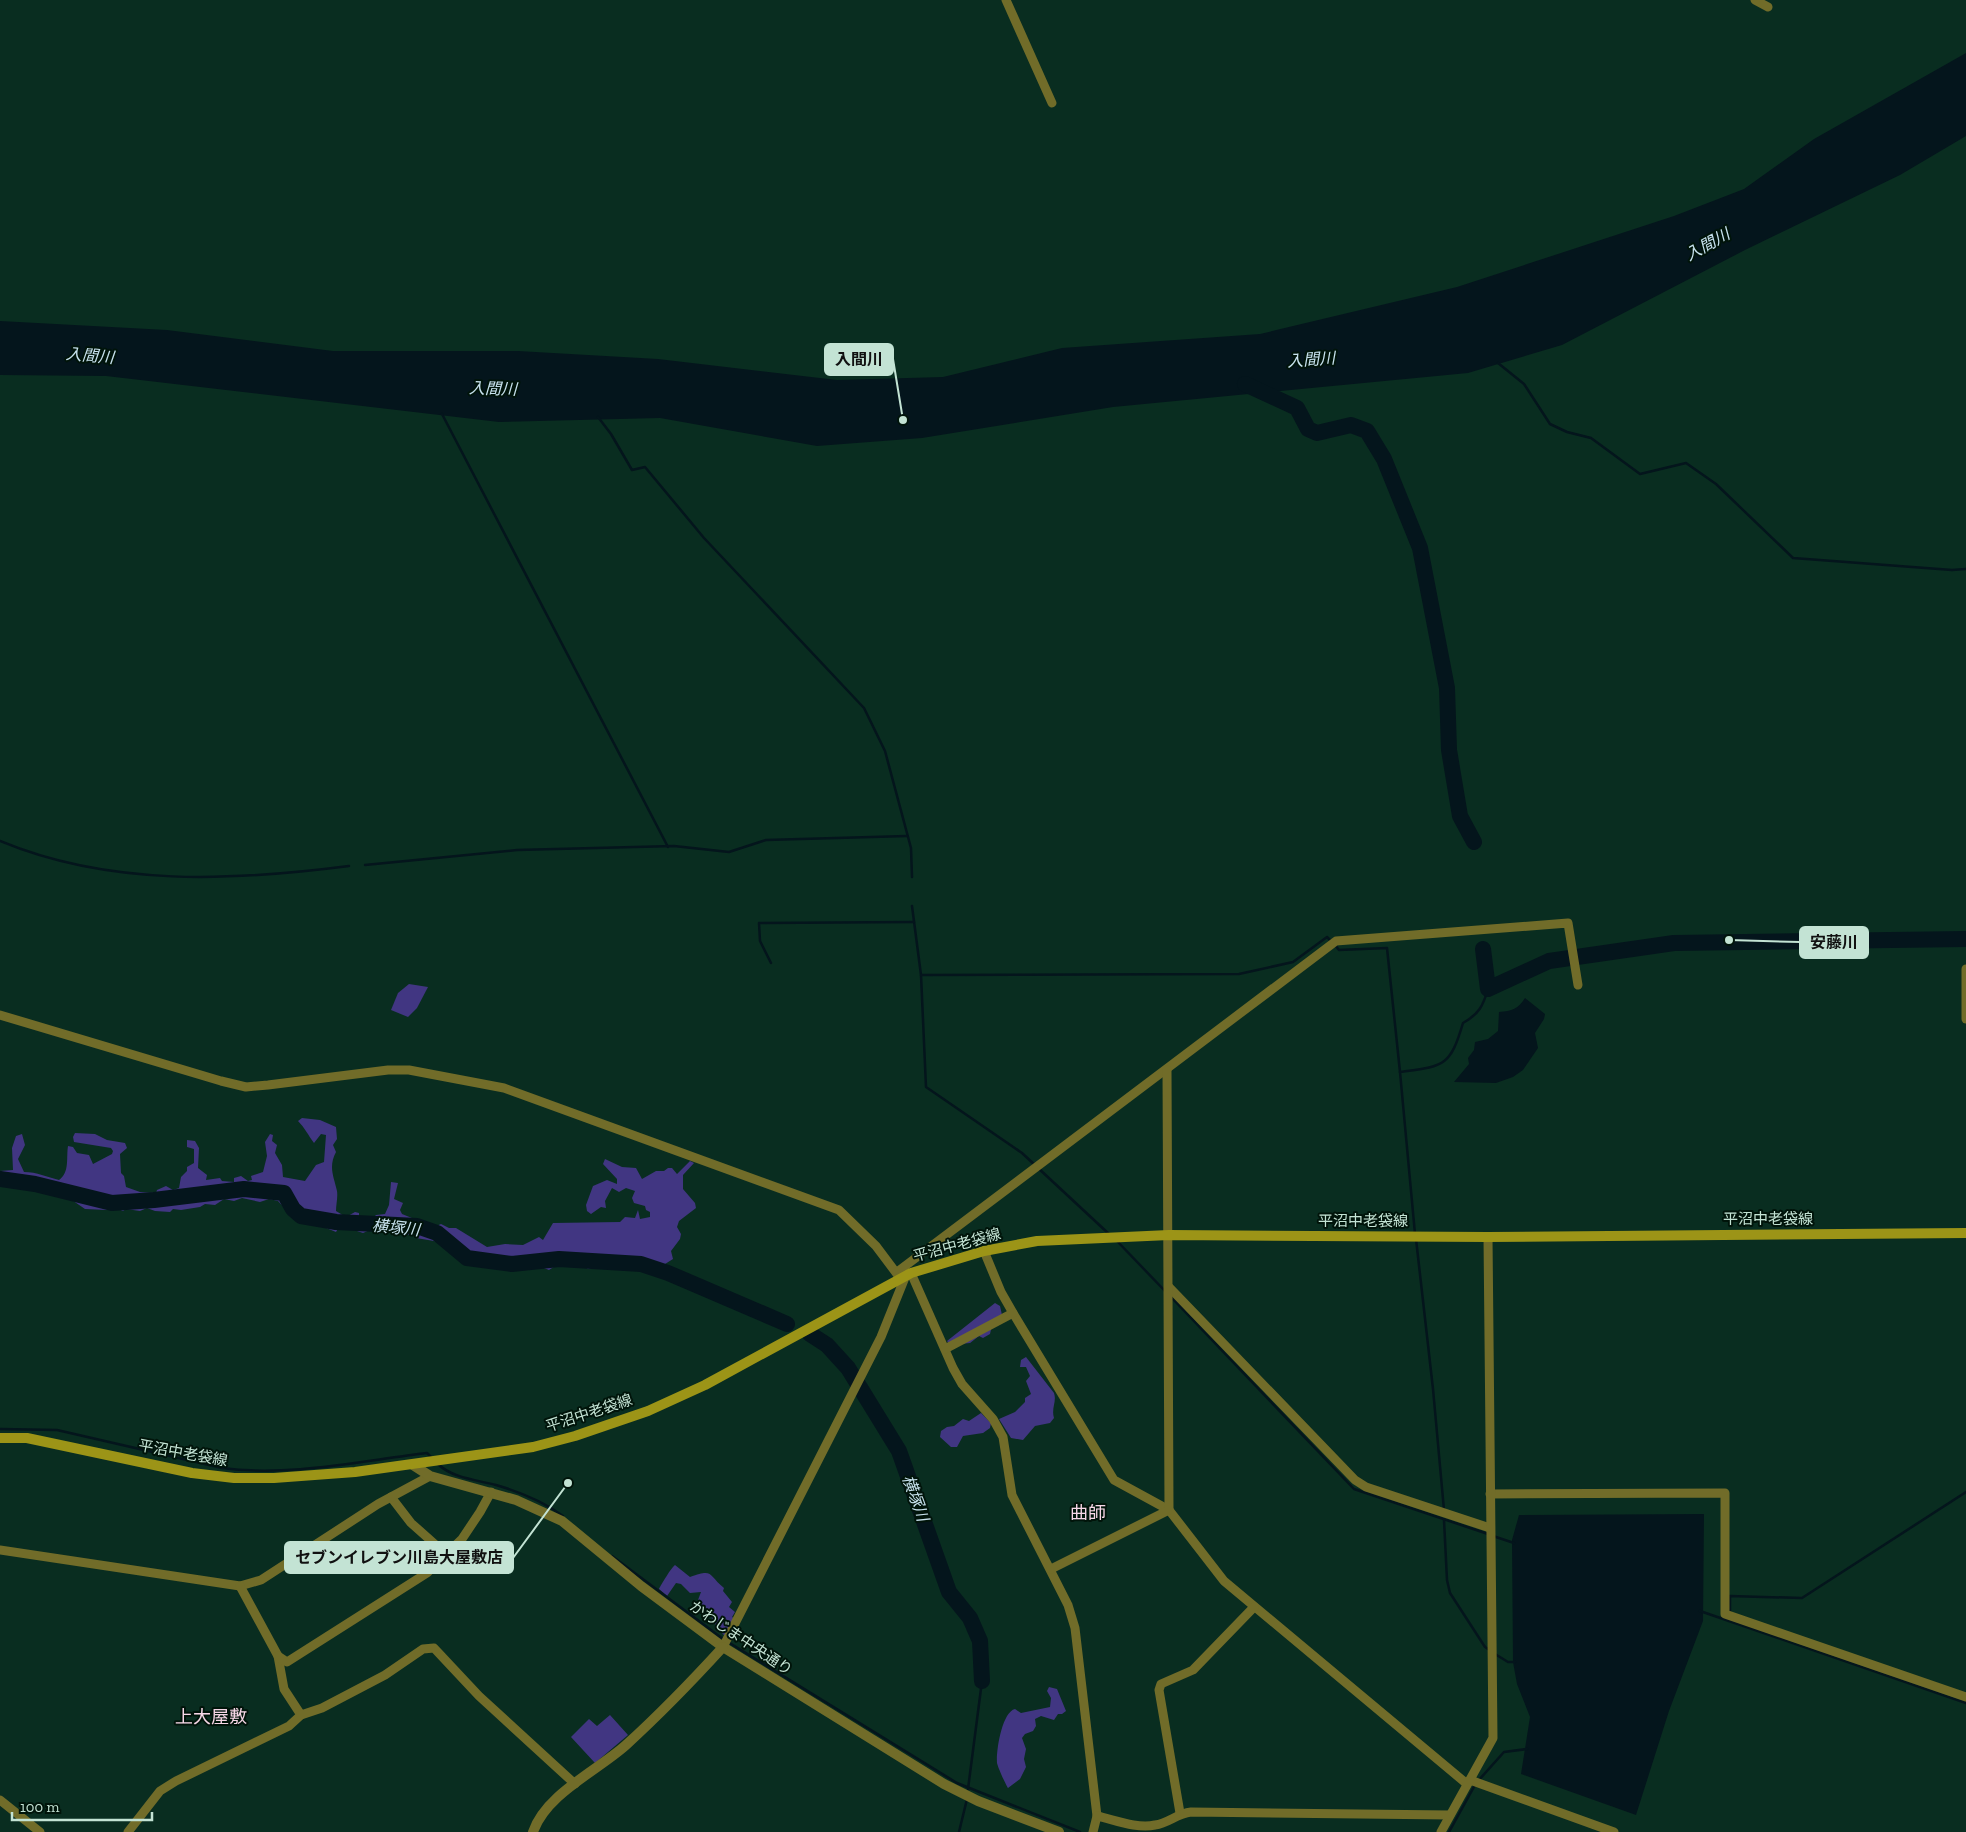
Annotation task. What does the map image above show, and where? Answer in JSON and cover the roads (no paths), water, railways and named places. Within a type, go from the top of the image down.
[{"type":"main road","name":"平沼中老袋線","points":[[0,1438],[27,1438],[192,1473],[234,1478],[297,1477],[413,1465],[532,1447],[575,1436],[648,1411],[705,1385],[903,1275],[984,1251],[1037,1241],[1169,1235],[1488,1237],[1966,1233]]},
{"type":"street","points":[[1006,0],[1052,103]]},
{"type":"street","points":[[1755,0],[1768,7]]},
{"type":"street","points":[[533,1832],[540,1815],[551,1802],[626,1745],[680,1693],[723,1647],[880,1337],[903,1275],[1336,941],[1568,923],[1578,985]]},
{"type":"street","points":[[1966,969],[1966,1019]]},
{"type":"street","points":[[0,1015],[221,1081],[246,1086],[409,1070],[504,1088],[839,1210],[903,1275],[962,1384],[993,1419],[1003,1437],[1012,1495],[1051,1569],[1068,1606],[1075,1628],[1097,1816],[1093,1832]]},
{"type":"street","points":[[1168,1070],[1169,1510]]},
{"type":"street","points":[[1442,1832],[1493,1738],[1488,1237]]},
{"type":"street","points":[[984,1251],[1001,1292],[1114,1480],[1169,1510],[1224,1582],[1469,1782],[1614,1832]]},
{"type":"street","points":[[1169,1287],[1355,1480],[1366,1487],[1490,1528]]},
{"type":"street","points":[[944,1349],[1013,1313]]},
{"type":"street","name":"かわじま中央通り","points":[[413,1465],[430,1476],[491,1492],[536,1507],[562,1521],[641,1586],[723,1647],[944,1784],[978,1801],[1059,1832]]},
{"type":"street","points":[[0,1550],[240,1586],[261,1580],[282,1568],[342,1526],[430,1476]]},
{"type":"street","points":[[278,1656],[287,1662],[310,1650],[427,1573],[447,1555],[472,1526],[491,1492]]},
{"type":"street","points":[[1490,1494],[1725,1493],[1724,1614],[1966,1697]]},
{"type":"street","points":[[391,1497],[411,1523],[447,1555]]},
{"type":"street","points":[[1051,1569],[1169,1510]]},
{"type":"street","points":[[240,1586],[278,1656],[284,1689],[301,1715]]},
{"type":"street","points":[[1180,1813],[1159,1690],[1161,1684],[1193,1670],[1254,1607]]},
{"type":"street","points":[[128,1832],[160,1791],[176,1781],[289,1726],[301,1715],[322,1708],[385,1675],[423,1649],[434,1648],[479,1696],[575,1784]]},
{"type":"street","points":[[0,1800],[40,1832]]},
{"type":"street","points":[[1097,1816],[1137,1825],[1153,1826],[1163,1823],[1180,1813],[1450,1815]]},
{"type":"water","points":[[1966,53],[1966,136],[1900,175],[1745,250],[1562,345],[1468,373],[1113,407],[922,438],[817,446],[660,418],[499,422],[106,376],[0,375],[0,321],[167,330],[333,351],[518,351],[658,359],[837,380],[943,377],[1062,348],[1260,334],[1457,287],[1674,216],[1744,189],[1814,139]]},
{"type":"water","points":[[1525,998],[1545,1014],[1535,1033],[1538,1048],[1523,1070],[1513,1077],[1496,1083],[1454,1082],[1469,1064],[1468,1058],[1474,1050],[1475,1042],[1488,1039],[1498,1031],[1499,1012],[1514,1009]]},
{"type":"water","points":[[1704,1514],[1703,1621],[1669,1711],[1636,1815],[1521,1774],[1530,1717],[1517,1684],[1513,1662],[1512,1540],[1519,1515]]},
{"type":"waterway","points":[[1498,363],[1524,384],[1550,424],[1567,432],[1591,438],[1640,474],[1686,463],[1716,484],[1793,558],[1952,570],[1966,569]]},
{"type":"waterway","points":[[1245,384],[1297,408],[1308,429],[1317,433],[1351,425],[1367,431],[1384,459],[1420,548],[1447,688],[1449,750],[1460,816],[1474,842]]},
{"type":"waterway","points":[[442,414],[668,847]]},
{"type":"waterway","points":[[598,417],[611,434],[632,470],[645,467],[704,538],[864,708],[885,751],[911,848],[912,877]]},
{"type":"waterway","points":[[365,865],[517,850],[674,846],[729,852],[766,840],[907,836]]},
{"type":"waterway","points":[[0,841],[42,856],[128,873],[217,877],[261,875],[349,866]]},
{"type":"waterway","points":[[912,906],[921,975],[926,1087],[1022,1153],[1109,1234]]},
{"type":"waterway","points":[[771,963],[760,941],[759,923],[914,922]]},
{"type":"waterway","points":[[921,975],[1239,974],[1293,962],[1327,937],[1331,941]]},
{"type":"waterway","points":[[1483,949],[1488,989],[1549,961],[1674,943],[1966,939]]},
{"type":"waterway","points":[[1335,945],[1339,950],[1387,948],[1400,1072]]},
{"type":"waterway","points":[[1415,1234],[1400,1072],[1427,1068],[1443,1062],[1454,1048],[1463,1023],[1480,1009],[1488,989]]},
{"type":"waterway","name":"横塚川","points":[[0,1179],[35,1184],[112,1203],[244,1189],[284,1193],[293,1209],[301,1216],[336,1222],[417,1226],[437,1233],[467,1258],[512,1264],[559,1259],[641,1264],[668,1273],[787,1324]]},
{"type":"waterway","points":[[1416,1239],[1444,1510]]},
{"type":"waterway","points":[[1117,1241],[1165,1291]]},
{"type":"waterway","points":[[1171,1297],[1354,1489],[1488,1534]]},
{"type":"waterway","name":"横塚川","points":[[810,1334],[827,1345],[848,1368],[899,1451],[949,1592],[970,1618],[980,1641],[982,1681]]},
{"type":"waterway","points":[[0,1429],[57,1430],[222,1468],[247,1470],[273,1471],[324,1467],[427,1453],[432,1458]]},
{"type":"waterway","points":[[438,1464],[457,1475],[496,1485],[539,1501],[563,1516]]},
{"type":"waterway","points":[[1730,1612],[1730,1596],[1802,1598],[1966,1492]]},
{"type":"waterway","points":[[1444,1520],[1447,1580],[1450,1593],[1485,1647],[1491,1651]]},
{"type":"waterway","points":[[1493,1536],[1514,1543]]},
{"type":"waterway","points":[[612,1556],[723,1639]]},
{"type":"waterway","points":[[1700,1611],[1966,1703]]},
{"type":"waterway","points":[[728,1642],[957,1783],[1080,1832]]},
{"type":"waterway","points":[[1495,1654],[1508,1662],[1515,1662]]},
{"type":"waterway","points":[[968,1789],[982,1681]]},
{"type":"waterway","points":[[1478,1781],[1504,1752],[1527,1749]]},
{"type":"waterway","points":[[1449,1832],[1475,1785]]},
{"type":"waterway","points":[[959,1832],[967,1799]]},
{"type":"place","name":"入間川","points":[[903,420]]},
{"type":"place","name":"安藤川","points":[[1729,940]]},
{"type":"place","name":"セブンイレブン川島大屋敷店","points":[[568,1483]]},
{"type":"district","name":"曲師","points":[[1088,1513]]},
{"type":"district","name":"上大屋敷","points":[[211,1717]]}]
